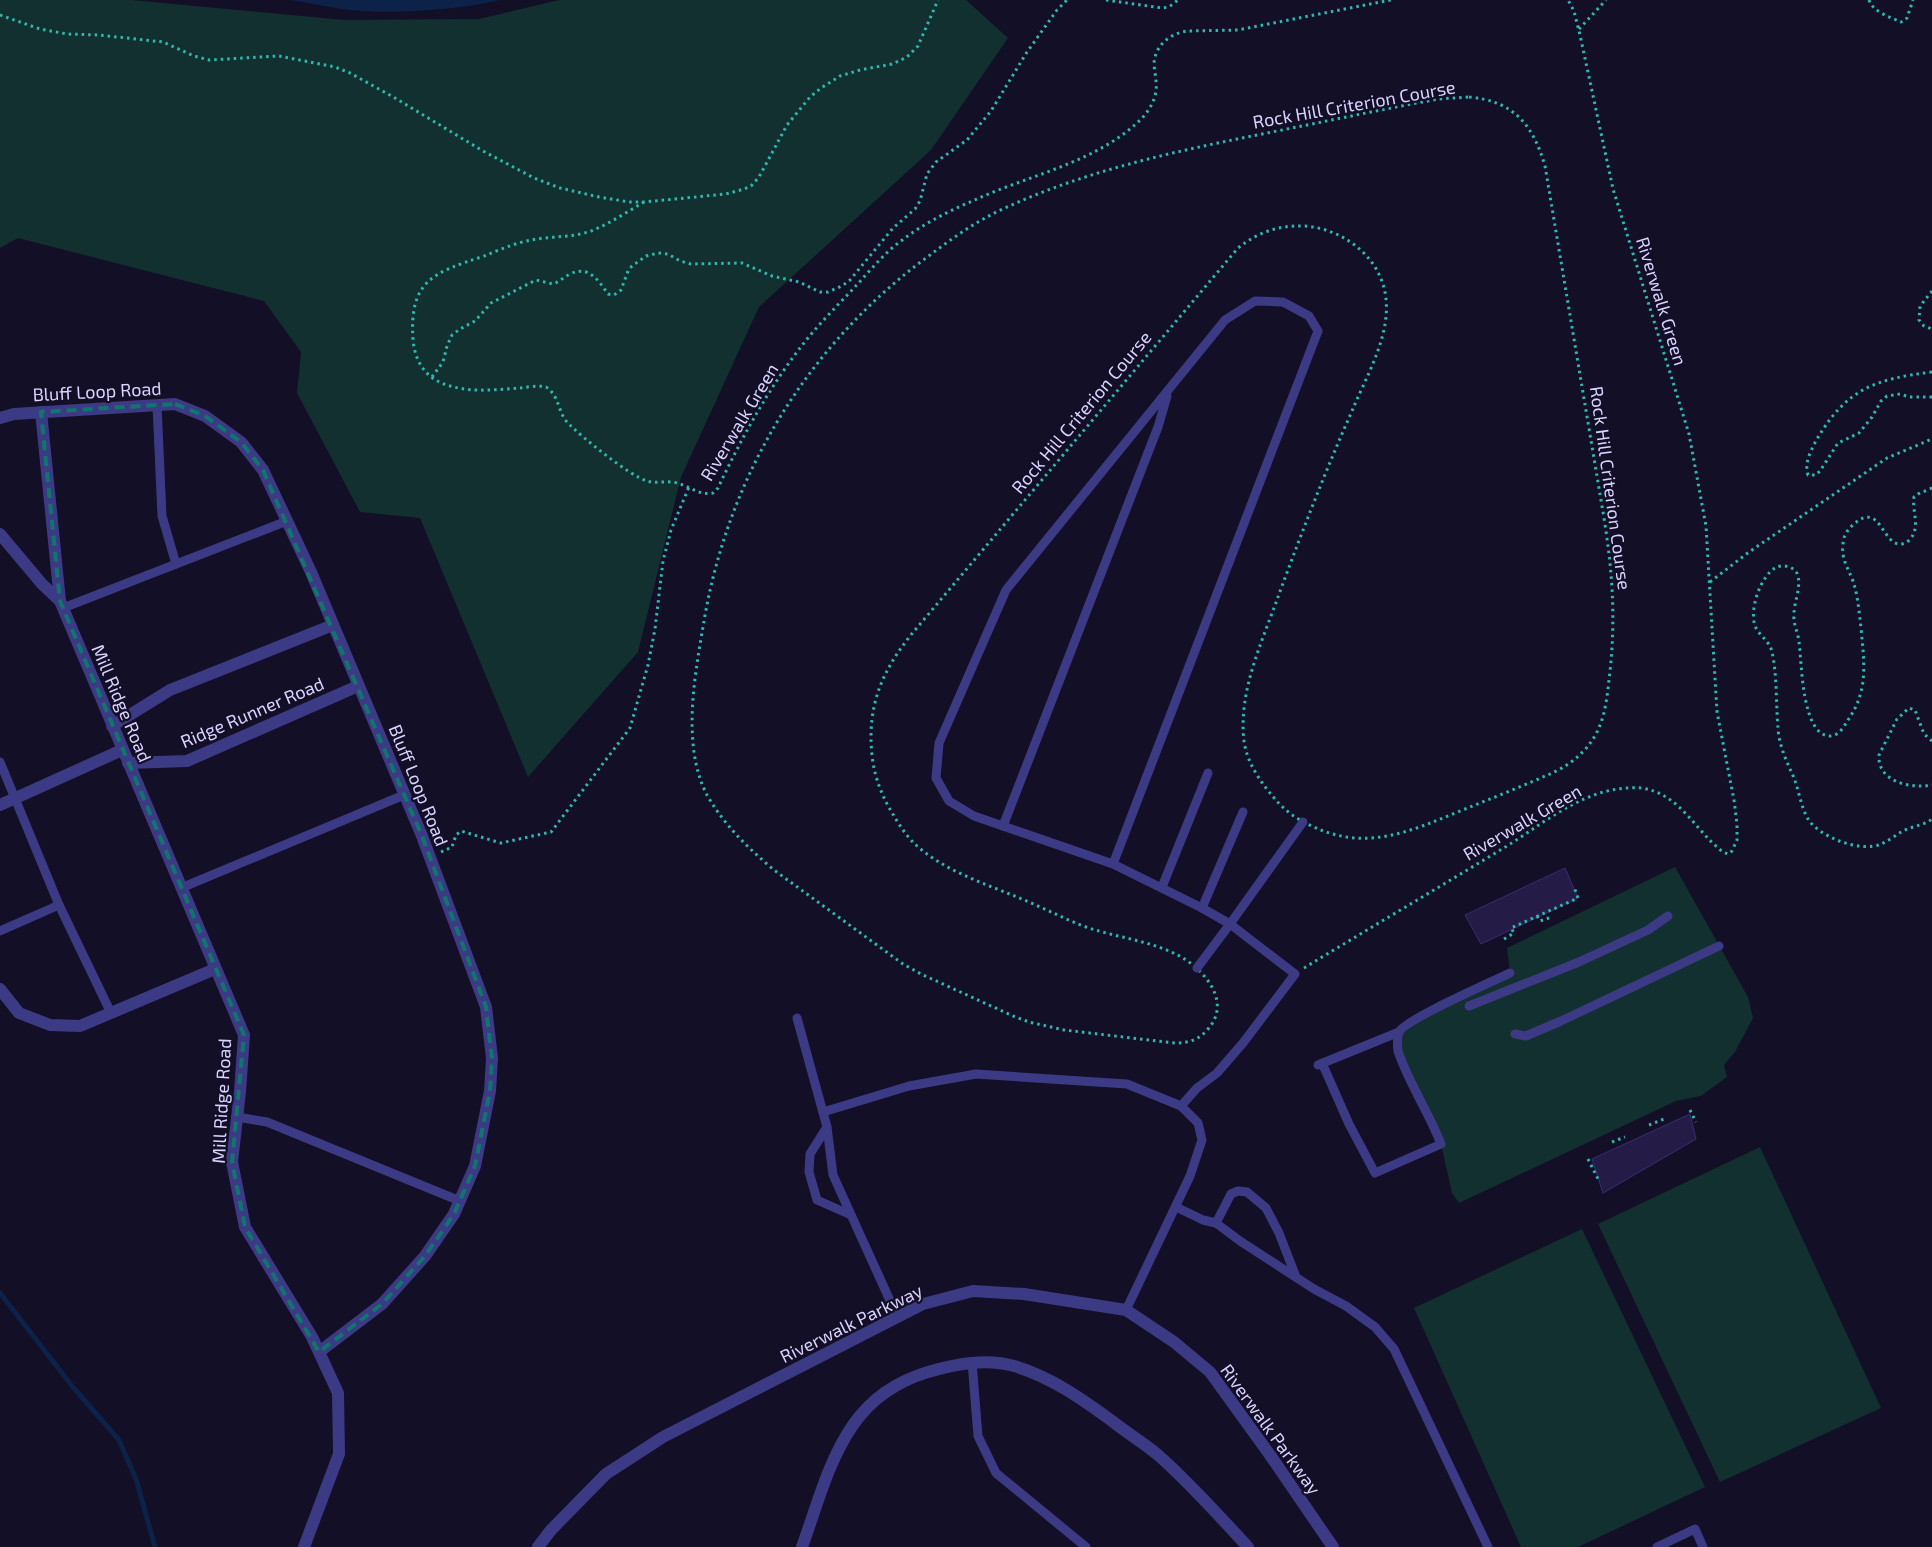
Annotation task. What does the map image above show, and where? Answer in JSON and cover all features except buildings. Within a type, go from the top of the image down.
[{"type":"street","name":"Bluff Loop Road","points":[[0,418],[14,414],[175,404],[205,416],[241,442],[263,470],[333,625],[429,856],[486,1007],[492,1058],[490,1091],[475,1166],[454,1214],[425,1256],[382,1304],[319,1352]]},
{"type":"street","name":"Mill Ridge Road","points":[[41,412],[61,605],[244,1035],[232,1162],[245,1227],[312,1337],[338,1393],[340,1454],[318,1505],[304,1547]]},
{"type":"street","name":"Mill Ridge Road","points":[[0,534],[61,605]]},
{"type":"street","points":[[112,726],[170,690],[333,625]]},
{"type":"street","name":"Ridge Runner Road","points":[[128,763],[187,761],[358,686]]},
{"type":"street","points":[[0,805],[122,750]]},
{"type":"street","points":[[0,989],[19,1013],[50,1025],[80,1026],[215,969]]},
{"type":"street","name":"Riverwalk Parkway","points":[[538,1547],[551,1530],[606,1474],[663,1437],[897,1316],[923,1304],[973,1291],[1024,1294],[1126,1310],[1174,1342],[1210,1372],[1333,1547]]},
{"type":"street","points":[[802,1547],[836,1454],[853,1424],[877,1397],[912,1377],[972,1362],[1013,1366],[1058,1384],[1158,1455],[1206,1501],[1248,1547]]},
{"type":"lane","points":[[1113,864],[1318,331],[1309,316],[1283,302],[1255,301],[1225,320],[1006,590],[939,743],[936,778],[949,801],[974,816],[1113,864],[1162,887],[1230,924],[1295,974],[1217,1073],[1197,1088],[1181,1106]]},
{"type":"lane","points":[[1003,826],[1158,427],[1168,391]]},
{"type":"lane","points":[[157,405],[162,516],[176,564]]},
{"type":"lane","points":[[61,605],[176,564],[287,521]]},
{"type":"lane","points":[[0,762],[59,905],[111,1013]]},
{"type":"lane","points":[[1162,887],[1208,774]]},
{"type":"lane","points":[[181,888],[404,795]]},
{"type":"lane","points":[[1202,908],[1244,812]]},
{"type":"lane","points":[[1197,968],[1303,822]]},
{"type":"lane","points":[[0,931],[59,905]]},
{"type":"lane","points":[[1469,1006],[1579,962],[1648,930],[1668,916]]},
{"type":"lane","points":[[1514,1034],[1526,1036],[1544,1029],[1719,946]]},
{"type":"lane","points":[[1399,1032],[1398,1052],[1441,1144],[1376,1173],[1349,1124],[1320,1064],[1399,1032],[1405,1025],[1510,973]]},
{"type":"lane","points":[[1464,995],[1473,1015]]},
{"type":"lane","points":[[797,1018],[823,1112],[833,1175],[897,1316]]},
{"type":"lane","points":[[823,1112],[909,1086],[976,1074],[1127,1084],[1181,1106],[1198,1123],[1202,1140],[1190,1176],[1126,1310]]},
{"type":"lane","points":[[237,1117],[267,1122],[460,1201]]},
{"type":"lane","points":[[826,1128],[810,1154],[809,1172],[816,1200],[850,1215]]},
{"type":"lane","points":[[1216,1223],[1223,1206],[1231,1194],[1238,1191],[1247,1192],[1266,1208],[1279,1233],[1296,1277]]},
{"type":"lane","points":[[1176,1207],[1203,1220],[1216,1223],[1296,1277],[1346,1306],[1375,1327],[1394,1349],[1488,1547]]},
{"type":"lane","points":[[972,1362],[978,1436],[996,1473],[1086,1547]]},
{"type":"lane","points":[[1657,1547],[1695,1529],[1703,1547]]},
{"type":"path","points":[[0,16],[40,29],[67,34],[99,35],[163,42],[194,56],[210,60],[279,56],[336,67],[395,98],[483,151],[534,178],[560,188],[599,197],[629,202],[644,202],[726,194],[751,186],[760,177],[787,126],[810,98],[821,88],[840,76],[892,64],[907,57],[918,46],[938,0]]},
{"type":"path","points":[[432,377],[443,362],[452,335],[475,321],[494,300],[509,295],[534,280],[552,284],[572,273],[583,271],[594,275],[608,294],[614,295],[621,290],[628,271],[632,266],[653,254],[668,254],[680,261],[692,264],[742,263],[772,276],[799,282],[820,292],[835,290],[850,280],[893,228],[918,206],[928,174],[936,162],[967,140],[991,111],[1027,52],[1057,10],[1067,0]]},
{"type":"path","points":[[1106,0],[1162,8],[1168,7],[1178,0]]},
{"type":"path","name":"Riverwalk Green","points":[[644,202],[591,231],[571,236],[528,240],[452,267],[430,279],[416,299],[413,338],[416,356],[422,368],[432,377],[452,386],[478,390],[544,386],[553,393],[560,412],[576,431],[633,474],[645,480],[677,483],[705,494],[713,493],[716,491],[751,422],[773,386],[800,348],[856,285],[900,241],[926,224],[976,199],[1088,156],[1137,123],[1154,98],[1156,90],[1155,59],[1159,47],[1169,37],[1188,31],[1238,30],[1391,0]]},
{"type":"path","name":"Riverwalk Green","points":[[1295,974],[1560,812],[1600,793],[1624,788],[1643,788],[1671,799],[1689,815],[1718,848],[1728,854],[1732,852],[1737,840],[1734,800],[1717,712],[1706,526],[1689,434],[1613,188],[1579,29],[1574,11],[1568,0]]},
{"type":"path","points":[[1579,29],[1606,0]]},
{"type":"path","points":[[1868,0],[1869,3],[1883,14],[1901,22],[1907,18],[1913,0]]},
{"type":"path","name":"Rock Hill Criterion Course","points":[[1454,98],[1482,98],[1509,109],[1521,118],[1531,131],[1539,147],[1545,166],[1612,565],[1614,626],[1606,708],[1600,727],[1590,744],[1573,762],[1563,768],[1429,824],[1394,835],[1363,840],[1334,835],[1303,822],[1279,803],[1267,790],[1250,760],[1244,743],[1245,703],[1258,655],[1310,511],[1379,344],[1386,314],[1386,299],[1378,273],[1360,249],[1337,233],[1321,228],[1304,226],[1278,228],[1257,234],[1238,248],[898,651],[881,683],[872,717],[870,744],[876,782],[898,822],[916,845],[942,862],[987,884],[1086,927],[1168,951],[1181,957],[1204,975],[1215,992],[1218,1009],[1212,1025],[1200,1037],[1192,1041],[1175,1043],[1064,1030],[1029,1022],[936,981],[903,964],[774,870],[754,853],[728,824],[707,794],[696,767],[694,753],[692,714],[699,649],[714,572],[754,461],[807,376],[834,342],[886,290],[915,266],[974,225],[1039,194],[1124,164],[1192,148],[1430,101],[1454,98]]},
{"type":"path","points":[[1932,291],[1920,306],[1919,320],[1924,326],[1932,329]]},
{"type":"path","points":[[1932,372],[1878,382],[1851,397],[1828,421],[1813,446],[1806,466],[1808,476],[1816,475],[1820,471],[1838,443],[1858,433],[1872,417],[1881,401],[1887,396],[1900,394],[1909,397],[1932,397]]},
{"type":"path","points":[[1709,582],[1749,552],[1887,458],[1932,439]]},
{"type":"path","points":[[429,856],[452,847],[456,841],[456,835],[461,831],[501,843],[551,832],[623,738],[630,728],[648,665],[655,629],[663,561],[671,530],[688,487]]},
{"type":"path","points":[[1932,488],[1914,497],[1915,530],[1905,543],[1894,542],[1888,537],[1880,523],[1869,517],[1861,518],[1855,522],[1844,536],[1843,555],[1855,590],[1865,656],[1864,679],[1856,707],[1843,729],[1837,734],[1827,735],[1820,731],[1810,713],[1805,698],[1799,640],[1794,618],[1799,585],[1798,574],[1795,570],[1782,565],[1769,573],[1759,590],[1753,611],[1756,627],[1772,649],[1779,735],[1784,754],[1807,817],[1812,824],[1834,839],[1852,845],[1868,846],[1880,845],[1905,830],[1932,819]]},
{"type":"path","points":[[1932,741],[1924,734],[1915,710],[1911,708],[1906,709],[1897,719],[1887,736],[1879,755],[1879,760],[1885,773],[1895,781],[1912,786],[1932,785]]},
{"type":"path","points":[[1504,939],[1514,933],[1511,928],[1578,898],[1574,887]]},
{"type":"path","points":[[1537,916],[1540,921],[1552,917]]},
{"type":"path","points":[[1690,1110],[1696,1122]]},
{"type":"path","points":[[1649,1125],[1664,1119]]},
{"type":"path","points":[[1612,1142],[1625,1136]]},
{"type":"path","points":[[1588,1159],[1598,1180]]},
{"type":"highlighted area","points":[[175,404],[205,416],[241,442],[263,470],[422,836],[486,1007],[492,1058],[490,1091],[475,1166],[454,1214],[425,1256],[382,1304],[319,1352],[245,1227],[232,1162],[244,1035],[60,601],[41,412]]},
{"type":"green space","points":[[0,0],[132,0],[345,20],[479,19],[559,0],[966,0],[1008,38],[931,150],[759,307],[681,477],[638,652],[528,777],[420,518],[360,512],[297,393],[301,352],[264,301],[18,238],[0,248]]},
{"type":"green space","points":[[1675,867],[1748,997],[1753,1018],[1735,1052],[1724,1065],[1727,1077],[1701,1096],[1676,1101],[1459,1203],[1452,1193],[1441,1144],[1398,1052],[1399,1032],[1510,973],[1507,948]]},
{"type":"green space","points":[[1760,1147],[1881,1408],[1720,1482],[1598,1224]]},
{"type":"green space","points":[[1582,1229],[1705,1487],[1578,1547],[1521,1547],[1414,1308]]},
{"type":"water","points":[[289,0],[500,0],[431,10],[379,12],[334,8]]},
{"type":"waterway","points":[[0,1293],[72,1386],[119,1440],[136,1479],[155,1547]]}]
